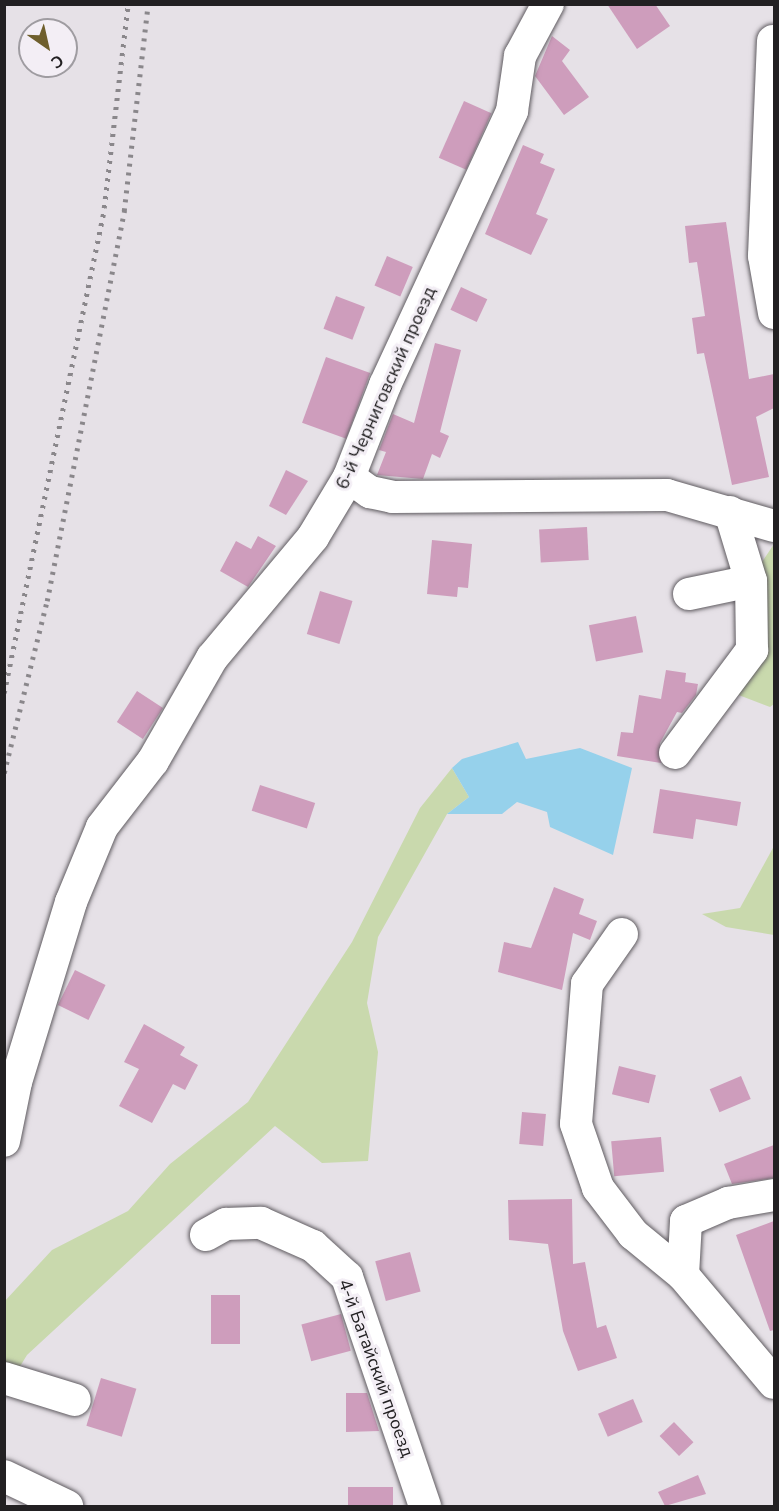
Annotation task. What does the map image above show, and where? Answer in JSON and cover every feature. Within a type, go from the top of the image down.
[{"type":"street","name":"6-й Черниговский проезд","points":[[4,1141],[16,1082],[71,902],[102,827],[153,761],[212,658],[313,537],[350,477],[385,385],[512,111],[520,56],[548,4]]},
{"type":"street","points":[[773,41],[764,256],[774,313]]},
{"type":"street","points":[[350,477],[370,492],[393,497],[667,495],[774,526]]},
{"type":"street","points":[[675,753],[752,650],[751,581],[730,512]]},
{"type":"street","points":[[688,594],[751,581]]},
{"type":"street","points":[[622,934],[587,984],[576,1124],[598,1188],[633,1234],[683,1275],[774,1383]]},
{"type":"street","points":[[683,1275],[686,1221],[728,1203],[774,1195]]},
{"type":"street","name":"4-й Батайский проезд","points":[[206,1235],[226,1224],[261,1223],[313,1246],[347,1277],[425,1506]]},
{"type":"street","points":[[4,1378],[75,1400]]},
{"type":"street","points":[[4,1476],[67,1506]]},
{"type":"green space","points":[[774,544],[774,704],[770,707],[736,694],[746,669],[762,663],[760,565]]},
{"type":"green space","points":[[452,768],[469,797],[447,814],[378,937],[367,1003],[378,1052],[368,1161],[322,1163],[275,1126],[27,1355],[5,1391],[4,1302],[52,1250],[128,1211],[170,1164],[248,1102],[352,942],[420,808]]},
{"type":"green space","points":[[774,846],[774,935],[726,927],[702,914],[740,908]]},
{"type":"water","points":[[518,742],[526,759],[580,748],[632,768],[613,855],[550,827],[547,812],[517,802],[502,814],[447,814],[469,797],[452,768],[462,759]]},
{"type":"building","points":[[607,4],[655,4],[670,26],[637,49]]},
{"type":"building","points":[[552,36],[570,50],[562,61],[589,97],[564,115],[535,76]]},
{"type":"building","points":[[464,101],[491,113],[466,170],[439,158]]},
{"type":"building","points":[[523,145],[544,154],[540,163],[555,169],[536,214],[548,219],[531,255],[485,234]]},
{"type":"building","points":[[726,222],[749,379],[774,374],[774,408],[756,417],[769,477],[732,485],[704,353],[697,354],[692,318],[705,316],[697,262],[689,263],[685,226]]},
{"type":"building","points":[[387,256],[413,267],[400,296],[374,285]]},
{"type":"building","points":[[461,287],[487,299],[477,322],[450,310]]},
{"type":"building","points":[[336,296],[365,307],[352,340],[323,329]]},
{"type":"building","points":[[435,343],[461,350],[440,432],[449,436],[440,458],[432,454],[423,479],[377,475],[386,452],[379,450],[393,414],[414,423]]},
{"type":"building","points":[[326,357],[370,373],[346,439],[302,423]]},
{"type":"building","points":[[286,470],[308,481],[286,515],[269,506]]},
{"type":"building","points":[[587,527],[589,560],[541,562],[539,530]]},
{"type":"building","points":[[258,536],[276,546],[248,587],[220,571],[236,541],[251,549]]},
{"type":"building","points":[[432,540],[472,544],[468,588],[458,587],[457,597],[427,594]]},
{"type":"building","points":[[320,591],[353,601],[339,644],[307,634]]},
{"type":"building","points":[[636,616],[643,652],[596,661],[589,625]]},
{"type":"building","points":[[666,670],[686,673],[685,682],[698,684],[696,695],[682,713],[677,712],[660,743],[661,763],[617,756],[621,732],[633,733],[639,695],[661,699]]},
{"type":"building","points":[[137,691],[163,708],[143,739],[117,722]]},
{"type":"building","points":[[260,785],[315,803],[307,829],[252,811]]},
{"type":"building","points":[[660,789],[741,802],[737,826],[696,819],[693,839],[653,833]]},
{"type":"building","points":[[554,887],[584,899],[579,914],[597,921],[590,940],[573,933],[562,990],[498,972],[504,942],[531,948]]},
{"type":"building","points":[[75,970],[106,985],[88,1020],[58,1005]]},
{"type":"building","points":[[144,1024],[185,1047],[180,1055],[198,1065],[185,1090],[173,1084],[152,1123],[119,1106],[139,1069],[124,1062]]},
{"type":"building","points":[[619,1066],[656,1075],[649,1103],[612,1094]]},
{"type":"building","points":[[741,1076],[751,1099],[719,1112],[710,1089]]},
{"type":"building","points":[[522,1112],[546,1114],[543,1146],[519,1144]]},
{"type":"building","points":[[661,1137],[664,1172],[614,1176],[611,1141]]},
{"type":"building","points":[[774,1145],[774,1178],[732,1184],[724,1164]]},
{"type":"building","points":[[572,1199],[573,1264],[585,1262],[597,1328],[606,1325],[617,1358],[578,1371],[563,1331],[548,1244],[509,1240],[508,1200]]},
{"type":"building","points":[[774,1221],[774,1330],[770,1331],[736,1235]]},
{"type":"building","points":[[410,1252],[421,1292],[386,1301],[375,1261]]},
{"type":"building","points":[[211,1295],[240,1295],[240,1344],[211,1344]]},
{"type":"building","points":[[341,1314],[351,1351],[311,1361],[301,1325]]},
{"type":"building","points":[[101,1378],[136,1389],[122,1437],[86,1426]]},
{"type":"building","points":[[346,1393],[367,1393],[379,1431],[346,1432]]},
{"type":"building","points":[[633,1399],[643,1422],[608,1437],[598,1414]]},
{"type":"building","points":[[674,1422],[693,1442],[679,1456],[660,1436]]},
{"type":"building","points":[[698,1475],[706,1494],[665,1506],[658,1492]]},
{"type":"building","points":[[348,1487],[393,1487],[393,1506],[348,1506]]},
{"type":"railway","points":[[4,693],[104,208],[128,4]]},
{"type":"railway","points":[[4,773],[47,601],[124,211],[148,4]]}]
